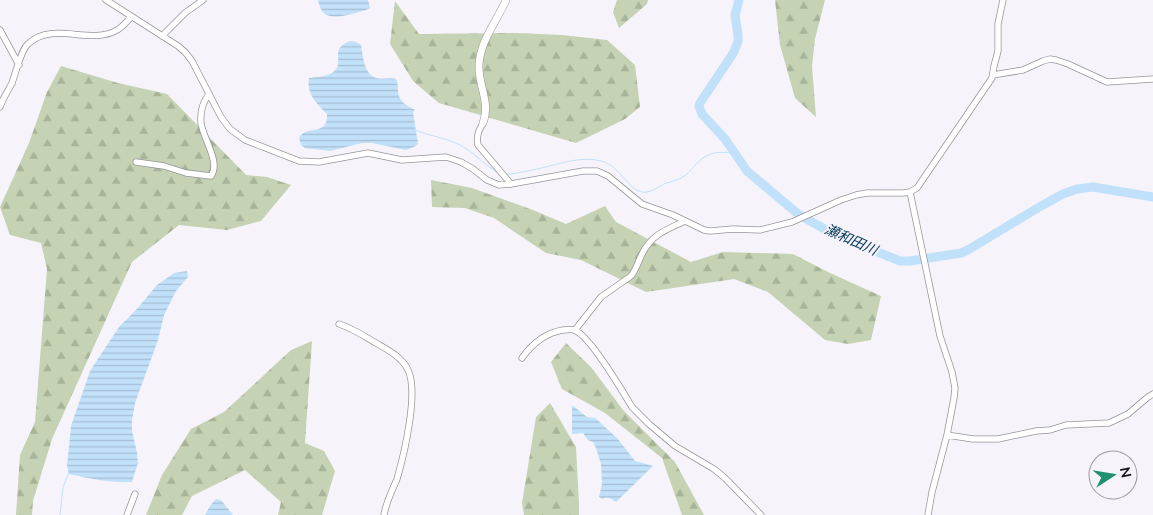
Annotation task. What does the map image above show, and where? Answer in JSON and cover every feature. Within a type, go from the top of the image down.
[{"type":"street","points":[[107,0],[178,46],[190,58],[227,126],[236,135],[295,160],[319,162],[368,152],[402,160],[446,157],[455,159],[496,185],[597,170],[608,176],[642,204],[673,215],[704,230],[733,229],[753,231],[792,222],[856,195],[868,193],[904,194],[918,186],[992,78],[998,51],[998,24],[1003,0]]},
{"type":"street","points":[[162,36],[184,13],[203,0]]},
{"type":"street","points":[[506,0],[485,41],[480,56],[480,76],[486,108],[477,140],[478,145],[511,184]]},
{"type":"street","points":[[0,107],[22,53],[30,42],[52,33],[102,34],[114,32],[131,16]]},
{"type":"street","points":[[0,30],[18,65]]},
{"type":"street","points":[[993,75],[1023,70],[1050,60],[1068,64],[1107,82],[1153,79]]},
{"type":"street","points":[[136,162],[164,166],[186,174],[211,176],[214,171],[214,162],[201,123],[203,105],[209,94]]},
{"type":"street","points":[[910,192],[940,336],[954,383],[954,398],[947,435],[927,514]]},
{"type":"street","points":[[575,330],[601,297],[634,273],[645,248],[654,237],[686,221]]},
{"type":"street","points":[[339,324],[361,334],[391,352],[405,365],[410,375],[412,385],[408,436],[400,468],[384,515]]},
{"type":"street","points":[[522,358],[528,349],[549,334],[575,330],[591,345],[638,414],[675,446],[714,469],[725,478],[761,515]]},
{"type":"street","points":[[947,435],[973,439],[998,439],[1074,424],[1109,423],[1128,414],[1153,394]]},
{"type":"street","points":[[126,515],[135,494]]},
{"type":"green space","points":[[617,0],[648,0],[647,4],[619,28],[613,12]]},
{"type":"green space","points":[[775,0],[825,0],[815,39],[812,66],[816,117],[795,98],[780,45]]},
{"type":"green space","points":[[395,1],[419,34],[516,33],[562,35],[607,40],[635,65],[640,107],[625,119],[576,143],[439,103],[413,81],[390,44]]},
{"type":"green space","points":[[61,66],[118,83],[167,94],[246,175],[267,177],[291,185],[261,221],[227,230],[179,225],[132,262],[52,439],[33,501],[32,515],[16,515],[20,455],[35,422],[47,269],[41,243],[10,235],[0,207],[29,143],[47,92]]},
{"type":"green space","points":[[431,180],[472,188],[566,224],[605,206],[616,222],[691,262],[723,252],[793,254],[881,296],[871,340],[848,344],[825,340],[768,292],[734,279],[646,292],[581,260],[546,253],[494,218],[465,208],[432,207]]},
{"type":"green space","points":[[312,341],[305,443],[324,451],[335,471],[322,515],[278,515],[281,502],[245,470],[192,496],[182,515],[146,515],[162,475],[191,429],[224,412],[291,350]]},
{"type":"green space","points":[[566,343],[591,367],[623,410],[675,462],[704,515],[682,515],[662,458],[605,413],[562,389],[551,362]]},
{"type":"green space","points":[[550,403],[576,447],[579,515],[524,515],[522,503],[536,417]]},
{"type":"water","points":[[318,0],[368,0],[370,8],[337,17],[323,12]]},
{"type":"water","points":[[350,41],[361,45],[369,73],[378,79],[396,79],[400,98],[415,110],[413,112],[418,144],[414,147],[406,150],[372,143],[362,143],[330,151],[305,148],[301,145],[299,138],[307,132],[321,128],[326,121],[327,114],[311,94],[309,78],[332,73],[338,65],[338,52],[340,48]]},
{"type":"water","points":[[187,271],[188,277],[176,291],[164,315],[158,340],[135,403],[132,431],[138,463],[132,482],[117,482],[69,474],[67,466],[71,426],[90,371],[119,327],[157,285],[174,273]]},
{"type":"water","points":[[572,405],[587,417],[595,418],[618,439],[635,461],[653,466],[616,502],[609,498],[602,499],[599,497],[602,484],[601,464],[593,442],[588,440],[583,433],[572,434]]},
{"type":"water","points":[[216,499],[221,500],[233,515],[205,515]]},
{"type":"waterway","name":"瀬和田川","points":[[739,0],[735,15],[738,41],[734,52],[700,103],[699,106],[702,114],[725,139],[747,171],[798,214],[835,235],[900,261],[910,261],[961,253],[968,250],[1041,206],[1077,189],[1093,187],[1153,197]]},
{"type":"waterway","points":[[415,130],[462,146],[497,172]]},
{"type":"waterway","points":[[506,174],[587,159],[608,164],[635,189],[647,192],[682,177],[707,155],[734,153]]},
{"type":"waterway","points":[[60,515],[63,487],[69,473]]}]
